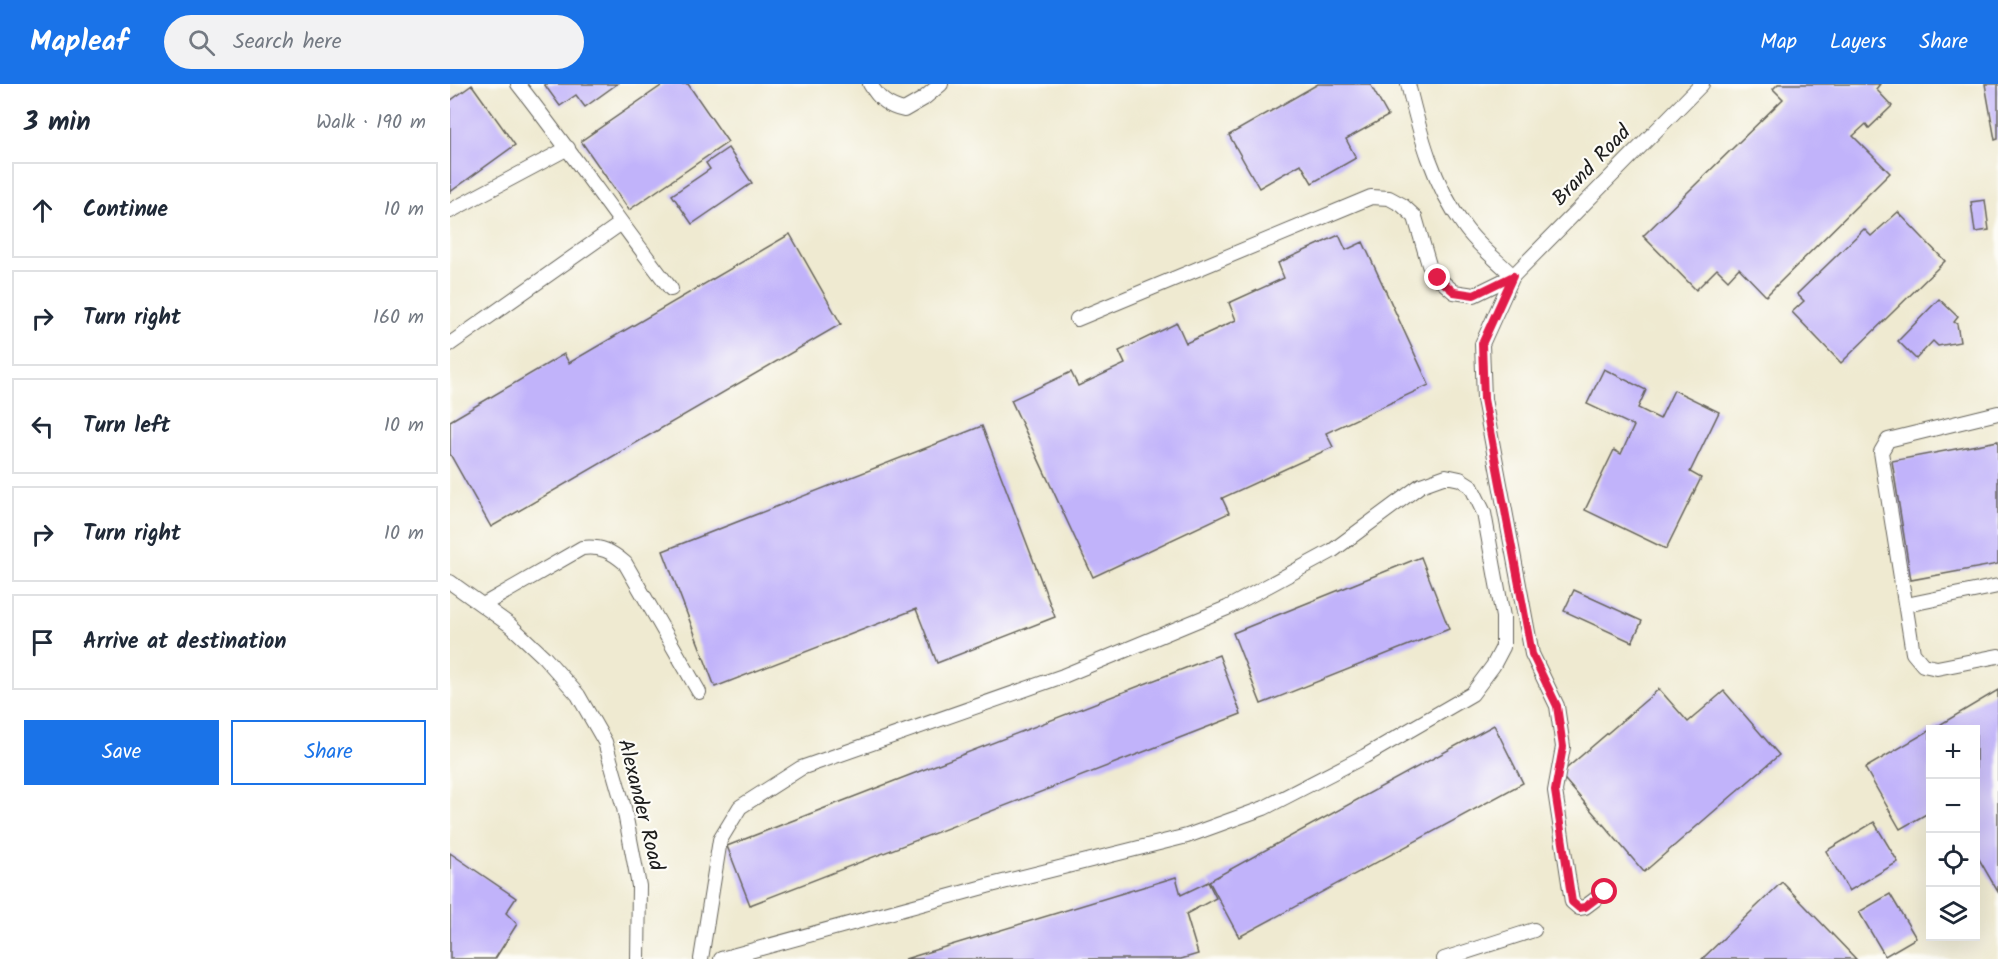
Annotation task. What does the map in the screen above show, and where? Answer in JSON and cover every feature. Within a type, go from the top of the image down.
[{"type":"lane","points":[[518,84],[568,147],[620,224],[671,289]]},
{"type":"lane","points":[[870,84],[879,99],[890,106],[904,110],[923,99],[941,84]]},
{"type":"lane","points":[[1408,84],[1430,165],[1447,198],[1464,227],[1513,276]]},
{"type":"lane","name":"Brand Road","points":[[1513,276],[1701,84]]},
{"type":"lane","points":[[450,212],[568,147]]},
{"type":"lane","points":[[1077,319],[1371,197],[1389,198],[1402,205],[1415,217],[1430,265],[1438,278],[1454,292],[1474,295],[1513,276]]},
{"type":"lane","points":[[450,344],[620,224]]},
{"type":"lane","points":[[1513,276],[1482,344],[1484,399],[1532,654],[1557,706],[1563,747],[1555,791],[1572,902],[1579,908],[1585,907],[1605,892]]},
{"type":"lane","points":[[1998,413],[1888,440],[1881,452],[1913,653],[1923,665],[1937,668],[1998,657]]},
{"type":"lane","points":[[702,959],[720,840],[740,807],[801,768],[1063,676],[1227,608],[1332,551],[1421,485],[1446,476],[1460,479],[1471,486],[1484,513],[1503,617],[1503,647],[1493,666],[1472,694],[1365,756],[1264,808],[1187,836],[987,886],[721,959]]},
{"type":"lane","points":[[483,605],[582,548],[610,550],[625,563],[699,692]]},
{"type":"lane","name":"Alexander Road","points":[[450,582],[510,625],[545,658],[578,695],[605,742],[624,808],[639,886],[638,959]]},
{"type":"lane","points":[[1906,605],[1998,586]]},
{"type":"lane","points":[[1444,959],[1534,930]]},
{"type":"building","points":[[544,84],[617,84],[585,107],[576,95],[560,106]]},
{"type":"building","points":[[664,84],[688,84],[728,142],[629,210],[581,141]]},
{"type":"building","points":[[1318,84],[1370,84],[1388,116],[1346,139],[1356,158],[1312,183],[1301,164],[1259,188],[1229,135]]},
{"type":"building","points":[[1778,84],[1880,84],[1876,89],[1892,106],[1869,128],[1866,124],[1853,136],[1890,173],[1766,296],[1739,268],[1728,280],[1717,269],[1696,290],[1643,236],[1783,99],[1773,89]]},
{"type":"building","points":[[1985,84],[1998,84],[1998,139],[1995,140]]},
{"type":"building","points":[[472,85],[515,145],[450,192],[450,101]]},
{"type":"building","points":[[728,148],[752,183],[692,224],[672,195],[710,169],[706,163]]},
{"type":"building","points":[[1985,200],[1989,230],[1975,232],[1971,202]]},
{"type":"building","points":[[1898,212],[1945,261],[1841,363],[1792,312],[1804,301],[1797,294],[1864,229],[1871,236]]},
{"type":"building","points":[[790,234],[841,324],[491,527],[450,454],[450,421],[564,354],[569,363]]},
{"type":"building","points":[[1339,235],[1346,250],[1363,242],[1429,385],[1326,433],[1333,447],[1222,498],[1229,513],[1093,577],[1011,400],[1071,372],[1078,386],[1125,364],[1119,351],[1177,323],[1186,343],[1236,320],[1229,303],[1284,278],[1278,263]]},
{"type":"building","points":[[1939,299],[1958,317],[1954,322],[1957,324],[1960,342],[1938,346],[1933,341],[1916,359],[1898,341]]},
{"type":"building","points":[[1604,369],[1646,390],[1638,408],[1660,419],[1674,390],[1719,412],[1690,472],[1701,478],[1666,549],[1585,510],[1614,450],[1621,454],[1634,426],[1587,404]]},
{"type":"building","points":[[982,426],[1055,617],[937,663],[916,609],[715,687],[663,551]]},
{"type":"building","points":[[1998,441],[1998,564],[1911,580],[1892,461]]},
{"type":"building","points":[[1421,557],[1449,629],[1261,704],[1233,633]]},
{"type":"building","points":[[1574,590],[1642,621],[1632,642],[1564,611]]},
{"type":"building","points":[[1219,655],[1241,714],[750,905],[727,846]]},
{"type":"building","points":[[1659,689],[1688,722],[1724,691],[1779,755],[1644,872],[1560,774]]},
{"type":"building","points":[[1998,690],[1998,892],[1980,861],[1980,725],[1939,725]]},
{"type":"building","points":[[1494,725],[1523,783],[1239,937],[1209,881]]},
{"type":"building","points":[[1926,732],[1926,814],[1900,829],[1865,768]]},
{"type":"building","points":[[1874,822],[1898,862],[1849,891],[1826,851]]},
{"type":"building","points":[[450,853],[516,898],[506,913],[517,924],[495,959],[450,959]]},
{"type":"building","points":[[1176,877],[1181,895],[1208,882],[1216,898],[1186,914],[1198,954],[1181,959],[905,959]]},
{"type":"building","points":[[1782,882],[1856,959],[1702,959]]},
{"type":"building","points":[[1890,894],[1916,938],[1885,956],[1859,912]]},
{"type":"route","points":[[1438,278],[1454,292],[1474,295],[1513,276],[1482,344],[1484,399],[1532,654],[1557,706],[1563,747],[1555,791],[1572,902],[1579,908],[1585,907],[1605,892]]}]
